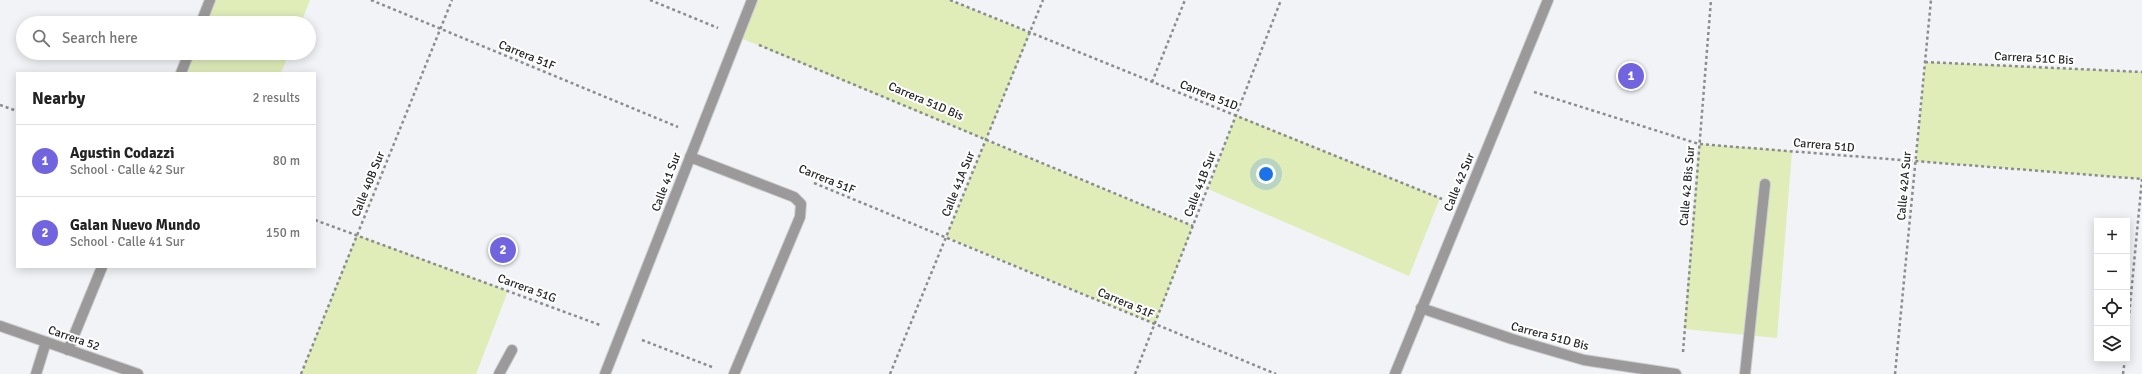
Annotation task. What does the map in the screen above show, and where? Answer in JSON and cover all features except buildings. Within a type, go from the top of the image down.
[{"type":"street","points":[[204,16],[210,0]]},
{"type":"street","name":"Calle 41 Sur","points":[[605,374],[752,0]]},
{"type":"street","name":"Calle 42 Sur","points":[[1394,374],[1548,0]]},
{"type":"street","points":[[181,72],[186,60]]},
{"type":"street","points":[[690,157],[794,197],[801,204],[800,216],[734,374]]},
{"type":"street","points":[[1745,374],[1765,184]]},
{"type":"street","points":[[68,350],[102,268]]},
{"type":"street","name":"Carrera 51D Bis","points":[[1421,308],[1512,339],[1584,360],[1676,374]]},
{"type":"street","name":"Carrera 52","points":[[0,326],[138,374]]},
{"type":"street","points":[[36,374],[46,342]]},
{"type":"street","points":[[499,374],[512,350]]},
{"type":"path","name":"Carrera 51F","points":[[371,0],[699,136]]},
{"type":"path","name":"Calle 40B Sur","points":[[301,374],[452,0]]},
{"type":"path","name":"Carrera 51D Bis","points":[[650,0],[1193,226]]},
{"type":"path","name":"Carrera 51D","points":[[950,0],[1463,207]]},
{"type":"path","name":"Calle 41A Sur","points":[[890,374],[1043,0]]},
{"type":"path","points":[[1152,82],[1185,0]]},
{"type":"path","name":"Calle 41B Sur","points":[[1135,374],[1281,0]]},
{"type":"path","name":"Calle 42 Bis Sur","points":[[1682,359],[1711,0]]},
{"type":"path","name":"Calle 42A Sur","points":[[1896,374],[1931,0]]},
{"type":"path","name":"Carrera 51C Bis","points":[[1925,62],[2142,72]]},
{"type":"path","name":"Carrera 51D","points":[[1513,85],[1699,144],[2142,179]]},
{"type":"path","points":[[0,105],[16,111]]},
{"type":"path","points":[[2128,326],[2142,179]]},
{"type":"path","name":"Carrera 51F","points":[[808,180],[1276,374]]},
{"type":"path","name":"Carrera 51G","points":[[316,220],[717,368]]},
{"type":"path","points":[[2124,374],[2125,362]]},
{"type":"green space","points":[[210,0],[310,0],[304,16],[204,16]]},
{"type":"green space","points":[[752,0],[950,0],[1030,33],[986,140],[738,37]]},
{"type":"green space","points":[[186,60],[286,60],[281,72],[181,72]]},
{"type":"green space","points":[[1925,62],[2142,72],[2142,179],[1916,161]]},
{"type":"green space","points":[[1236,115],[1440,198],[1409,276],[1208,189]]},
{"type":"green space","points":[[986,140],[1193,226],[1155,324],[946,237]]},
{"type":"green space","points":[[1699,144],[1792,151],[1777,338],[1684,329]]},
{"type":"green space","points":[[357,235],[508,291],[476,374],[301,374]]},
{"type":"place","name":"Agustin Codazzi","points":[[1631,76]]},
{"type":"place","name":"Galan Nuevo Mundo","points":[[503,250]]}]
